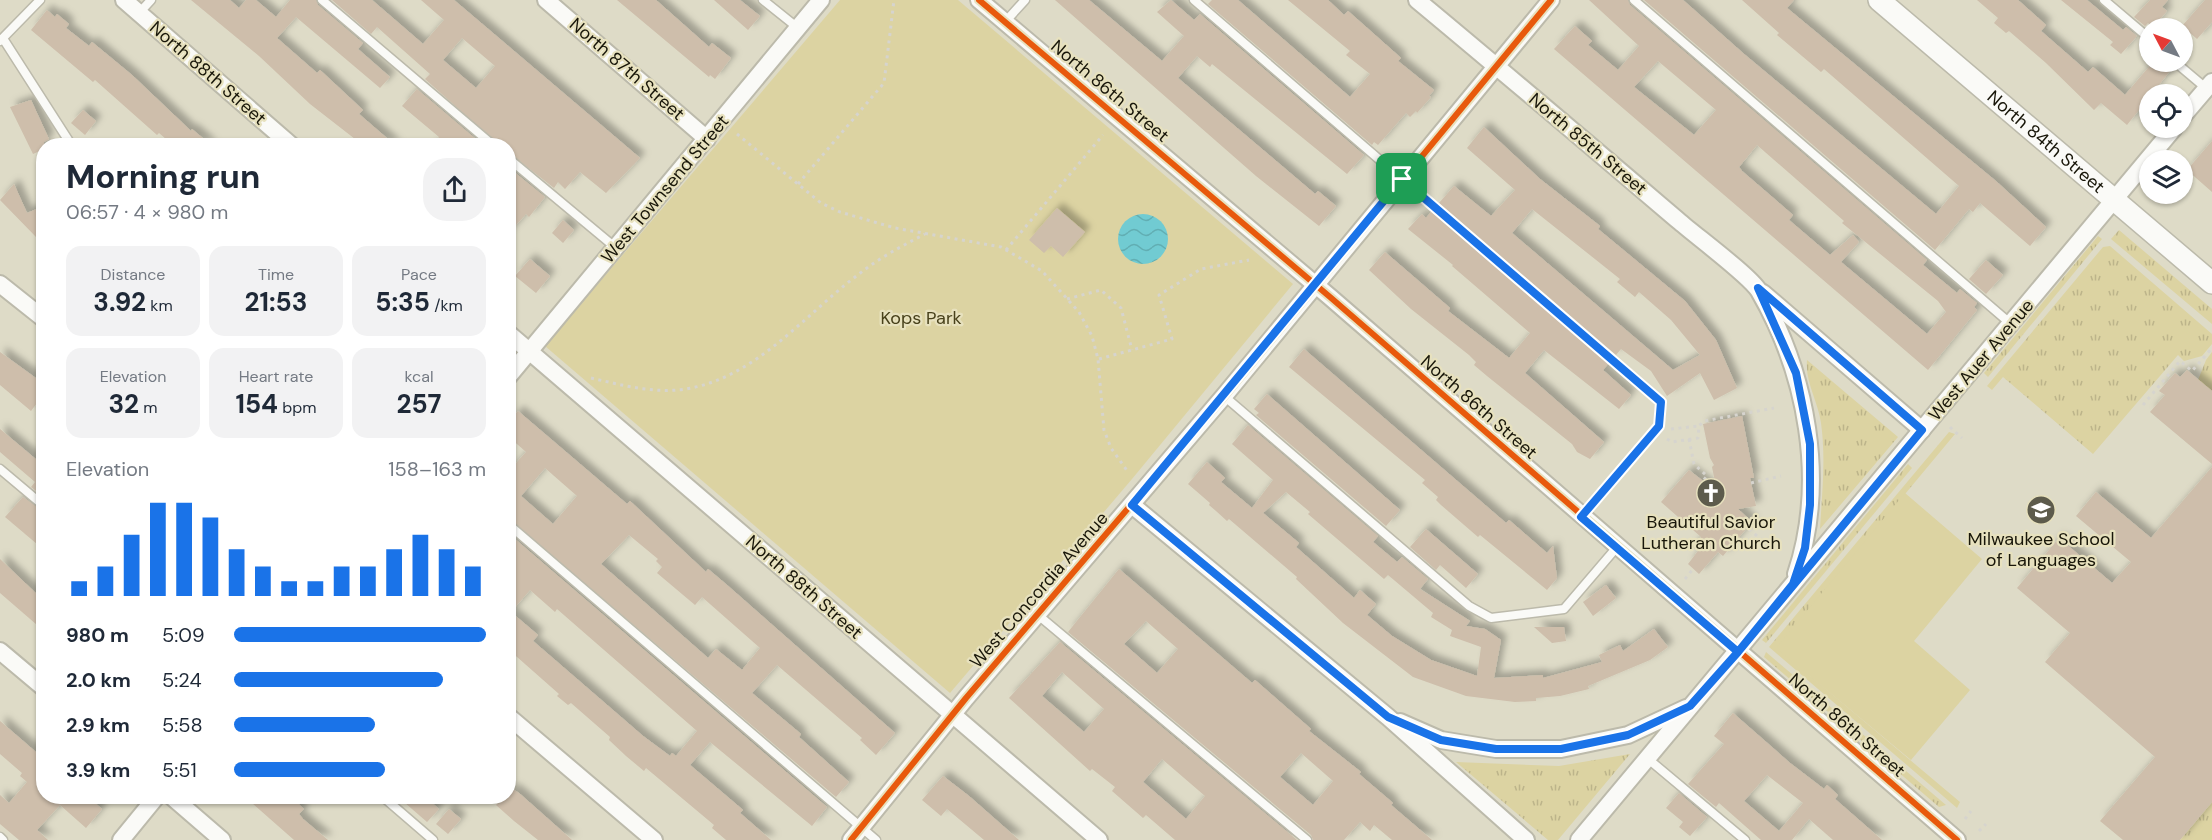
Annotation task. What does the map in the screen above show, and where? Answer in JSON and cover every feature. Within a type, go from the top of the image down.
[{"type":"street","name":"North 88th Street","points":[[124,0],[283,138]]},
{"type":"street","name":"North 87th Street","points":[[546,0],[707,139]]},
{"type":"street","name":"West Townsend Street","points":[[516,368],[821,0]]},
{"type":"street","name":"North 86th Street","points":[[979,0],[1315,284],[1581,517],[1957,840]]},
{"type":"street","name":"North 85th Street","points":[[1417,0],[1922,430]]},
{"type":"street","name":"West Concordia Avenue","points":[[856,834],[953,714],[1224,396],[1551,0]]},
{"type":"street","name":"North 84th Street","points":[[1879,0],[2212,283]]},
{"type":"street","points":[[2193,106],[2210,88]]},
{"type":"street","name":"West Auer Avenue","points":[[1579,840],[2166,138]]},
{"type":"street","points":[[0,284],[36,313]]},
{"type":"street","name":"North 85th Street","points":[[1758,288],[1796,373],[1810,444],[1810,505],[1805,548],[1793,584]]},
{"type":"street","name":"North 88th Street","points":[[516,340],[1099,840]]},
{"type":"street","points":[[1132,505],[1388,717],[1526,840]]},
{"type":"street","points":[[0,651],[36,681]]},
{"type":"street","points":[[1388,717],[1441,740],[1496,749],[1561,749],[1628,735],[1690,706]]},
{"type":"street","points":[[516,723],[654,840]]},
{"type":"street","points":[[121,840],[150,804]]},
{"type":"street","points":[[180,804],[222,840]]},
{"type":"lane","points":[[40,0],[2,41],[67,138]]},
{"type":"lane","points":[[139,13],[151,0]]},
{"type":"lane","points":[[322,0],[485,138]]},
{"type":"lane","points":[[763,0],[798,28]]},
{"type":"lane","points":[[1005,22],[1025,0]]},
{"type":"lane","points":[[1194,0],[1661,402],[1657,428],[1581,517]]},
{"type":"lane","points":[[1634,0],[2011,324]]},
{"type":"lane","points":[[2104,0],[2139,30]]},
{"type":"lane","points":[[2188,72],[2210,88]]},
{"type":"lane","points":[[516,165],[616,249]]},
{"type":"lane","points":[[1224,396],[1469,606],[1491,618],[1564,609],[1617,547]]},
{"type":"lane","points":[[0,469],[36,499]]},
{"type":"lane","points":[[516,532],[856,834],[876,840]]},
{"type":"lane","points":[[1038,615],[1307,840]]},
{"type":"lane","points":[[1647,758],[1745,840]]},
{"type":"lane","points":[[391,804],[433,840]]},
{"type":"path","points":[[798,184],[884,83],[894,0]]},
{"type":"path","points":[[737,134],[821,203],[840,212],[867,222],[1006,250],[1042,271],[1079,312],[1092,336],[1098,359],[1104,430],[1111,448],[1128,472]]},
{"type":"path","points":[[1006,250],[1103,135]]},
{"type":"path","points":[[591,378],[654,390],[684,389],[730,376],[748,366],[860,273],[925,234]]},
{"type":"path","points":[[1098,359],[1172,339],[1159,295],[1201,269],[1249,261]]},
{"type":"path","points":[[1067,299],[1101,290],[1121,308],[1132,350]]},
{"type":"path","points":[[2143,405],[2180,360],[2192,370],[2212,348]]},
{"type":"path","points":[[1657,428],[1699,426],[1704,421],[1774,408]]},
{"type":"path","points":[[1657,428],[1672,442],[1698,438],[1699,426]]},
{"type":"path","points":[[1950,428],[1962,438]]},
{"type":"path","points":[[1689,439],[1694,464],[1707,476],[1703,481]]},
{"type":"path","points":[[1751,483],[1781,476]]},
{"type":"path","points":[[1749,529],[1770,547]]},
{"type":"path","points":[[1685,579],[1693,569]]},
{"type":"path","points":[[1965,819],[1971,812]]},
{"type":"path","points":[[1979,831],[1986,824]]},
{"type":"green space","name":"Kops Park","points":[[840,0],[958,0],[1293,284],[1132,479],[950,693],[545,346]]},
{"type":"green space","points":[[2119,230],[2212,309],[2212,324],[2111,239]]},
{"type":"green space","points":[[2098,236],[2102,239],[1988,377],[1984,373]]},
{"type":"green space","points":[[2110,246],[2212,334],[2212,344],[2202,356],[2184,361],[2178,355],[2093,454],[2003,377],[1992,390],[1987,386],[2103,247]]},
{"type":"green space","points":[[2212,352],[2212,391],[2198,380]]},
{"type":"green space","points":[[1807,360],[1898,437],[1820,529],[1823,476],[1822,436],[1819,415],[1808,376]]},
{"type":"green space","points":[[1949,432],[1955,434],[1777,648],[1960,802],[1957,808],[1769,647]]},
{"type":"green space","points":[[1908,464],[1912,468],[1766,643],[1762,640]]},
{"type":"green space","points":[[1905,493],[1982,559],[1914,641],[1970,690],[1911,760],[1776,648]]},
{"type":"green space","points":[[1766,652],[1946,805],[1939,807],[1764,657]]},
{"type":"green space","points":[[1630,754],[1558,840],[1548,840],[1456,762],[1559,766]]},
{"type":"green space","points":[[2212,802],[2212,840],[2180,840]]},
{"type":"water","points":[[1138,214],[1148,214],[1161,221],[1168,234],[1168,244],[1161,257],[1148,264],[1138,264],[1129,260],[1122,253],[1118,244],[1118,234],[1122,225],[1129,218]]},
{"type":"building","points":[[191,0],[230,0],[239,8],[246,0],[256,0],[276,17],[290,0],[316,0],[318,5],[363,43],[358,49],[390,77],[380,88],[296,17],[277,38],[317,73],[320,70],[363,110],[359,114],[387,138],[354,138],[310,104],[259,56]]},
{"type":"building","points":[[332,0],[372,0],[423,44],[444,20],[421,0],[454,0],[640,158],[606,193],[580,172],[565,189],[558,182],[554,188],[516,158],[516,138],[491,138],[425,79],[430,74],[377,27],[371,34]],"holes":[[[462,38],[495,66],[476,88],[443,60]]]},
{"type":"building","points":[[617,0],[656,0],[709,47],[712,43],[731,58],[715,79],[710,75],[709,77]]},
{"type":"building","points":[[714,0],[740,0],[760,16],[748,30]]},
{"type":"building","points":[[1055,0],[1089,0],[1162,61],[1184,36],[1157,12],[1171,0],[1194,20],[1200,14],[1364,155],[1347,174],[1212,64],[1210,67],[1197,56],[1178,78],[1315,194],[1318,191],[1336,206],[1319,226],[1256,176]]},
{"type":"building","points":[[1212,0],[1238,0],[1350,97],[1370,74],[1346,55],[1350,51],[1288,0],[1328,0],[1344,15],[1348,11],[1401,58],[1398,61],[1434,90],[1417,113],[1416,111],[1410,117],[1406,113],[1378,145],[1374,142],[1372,145],[1208,4]]},
{"type":"building","points":[[1589,0],[1628,0],[1630,5],[1927,260],[1923,265],[1957,293],[1960,289],[1977,303],[1974,307],[1977,310],[1928,370],[1554,49],[1575,26],[1592,41],[1588,45],[1618,70],[1639,46]],"holes":[[[1658,61],[1716,110],[1694,135],[1634,87]],[[1757,145],[1844,221],[1842,223],[1938,301],[1946,312],[1927,334],[1841,262],[1859,242],[1853,235],[1830,255],[1789,220],[1793,215],[1742,171],[1739,167]]]},
{"type":"building","points":[[1644,0],[1683,0],[1744,54],[1936,214],[1959,186],[1824,69],[1821,72],[1777,35],[1779,33],[1742,0],[1794,0],[1787,8],[1997,182],[2046,227],[2030,246],[1980,203],[1973,212],[1969,209],[1935,250]]},
{"type":"building","points":[[1977,0],[2018,0],[2046,25],[2041,31],[2088,72],[2093,67],[2125,95],[2145,72],[2169,72],[2160,84],[2139,84],[2139,110],[2127,125],[2101,103],[2094,110],[2046,63],[2009,31],[2006,33],[1994,23],[1998,18]]},
{"type":"building","points":[[2061,0],[2087,0],[2123,30],[2126,27],[2137,36],[2121,54],[2110,45],[2113,42]]},
{"type":"building","points":[[2150,0],[2168,0],[2162,7],[2167,11],[2161,18],[2139,18],[2139,21],[2134,17]]},
{"type":"building","points":[[2205,0],[2212,0],[2212,22],[2197,39],[2193,36],[2193,18],[2189,18]]},
{"type":"building","points":[[47,10],[55,17],[57,14],[69,24],[66,28],[89,46],[92,42],[132,75],[191,131],[192,129],[203,138],[165,138],[159,133],[157,135],[95,80],[93,82],[31,30]]},
{"type":"building","points":[[417,89],[475,138],[438,138],[402,106]]},
{"type":"building","points":[[31,100],[49,138],[36,138],[36,153],[33,154],[10,107]]},
{"type":"building","points":[[83,110],[96,121],[85,135],[71,123]]},
{"type":"building","points":[[1484,127],[1540,179],[1600,226],[1598,229],[1685,301],[1716,340],[1737,388],[1714,400],[1700,373],[1667,396],[1651,371],[1621,349],[1616,355],[1439,203],[1454,186],[1491,216],[1515,190],[1467,148]],"holes":[[[1532,209],[1620,279],[1617,282],[1635,297],[1639,292],[1671,320],[1700,355],[1673,370],[1512,233]]]},
{"type":"building","points":[[2212,141],[2212,192],[2193,175],[2193,163]]},
{"type":"building","points":[[516,173],[545,197],[529,217],[526,214],[516,225]]},
{"type":"building","points":[[14,184],[27,213],[36,209],[36,237],[0,200]]},
{"type":"building","points":[[1057,208],[1085,232],[1063,257],[1051,246],[1044,253],[1029,240]]},
{"type":"building","points":[[1431,212],[1608,364],[1603,370],[1631,395],[1619,409],[1544,350],[1525,373],[1604,442],[1590,459],[1577,452],[1572,444],[1474,365],[1476,362],[1469,355],[1411,309],[1369,270],[1385,252],[1450,308],[1448,311],[1509,358],[1530,333],[1408,229],[1422,214],[1426,218]]},
{"type":"building","points":[[563,220],[574,230],[563,243],[552,233]]},
{"type":"building","points":[[530,259],[550,276],[536,293],[516,275]]},
{"type":"building","points":[[1986,260],[2003,275],[1986,294],[1969,279]]},
{"type":"building","points":[[1304,349],[1506,523],[1509,520],[1547,553],[1553,546],[1557,578],[1547,590],[1480,535],[1478,537],[1436,500],[1438,497],[1422,483],[1425,480],[1289,367]]},
{"type":"building","points":[[0,352],[36,378],[36,404],[31,411],[0,385]]},
{"type":"building","points":[[2187,370],[2212,391],[2212,464],[2150,412],[2165,395],[2159,391],[2175,373],[2180,377]]},
{"type":"building","points":[[1267,394],[1400,510],[1386,526],[1256,415],[1259,413],[1254,409]]},
{"type":"building","points":[[518,411],[627,504],[630,501],[706,572],[708,569],[727,585],[895,733],[876,755],[860,740],[862,738],[777,665],[752,693],[801,734],[799,737],[849,782],[836,797],[516,525],[516,463],[526,452],[516,443],[516,413]],"holes":[[[545,468],[577,496],[553,524],[521,496]],[[629,535],[658,559],[656,561],[662,567],[657,573],[695,605],[702,597],[760,648],[742,670],[716,649],[708,658],[601,564]]]},
{"type":"building","name":"Beautiful Savior Lutheran Church","points":[[1742,416],[1754,478],[1750,478],[1756,506],[1738,509],[1752,522],[1723,556],[1718,552],[1699,574],[1688,564],[1698,551],[1692,547],[1701,537],[1661,502],[1689,470],[1717,492],[1712,467],[1714,465],[1710,458],[1703,424]]},
{"type":"building","points":[[1248,425],[1378,536],[1373,542],[1397,562],[1402,557],[1428,579],[1420,589],[1470,621],[1466,626],[1485,629],[1501,640],[1494,678],[1543,675],[1543,678],[1602,662],[1599,655],[1620,645],[1623,651],[1654,629],[1668,647],[1650,660],[1588,686],[1589,689],[1560,696],[1536,698],[1536,701],[1515,702],[1466,696],[1413,677],[1343,623],[1296,579],[1297,577],[1229,519],[1227,521],[1188,484],[1207,462],[1225,478],[1221,482],[1252,508],[1273,480],[1232,444]],"holes":[[[1286,492],[1310,512],[1308,514],[1384,579],[1388,575],[1433,613],[1431,617],[1452,630],[1450,636],[1481,647],[1477,676],[1431,660],[1392,636],[1367,615],[1376,604],[1360,590],[1354,598],[1296,547],[1299,543],[1263,513]]]},
{"type":"building","points":[[0,429],[36,459],[36,491],[31,487],[35,482],[0,452]]},
{"type":"building","points":[[2212,467],[2212,802],[2180,840],[2123,840],[2100,821],[2155,757],[2045,662],[2070,633],[2017,588],[2059,538],[2112,583],[2131,562],[2076,516],[2096,492],[2151,538]]},
{"type":"building","points":[[23,497],[36,506],[36,543],[5,517]]},
{"type":"building","points":[[1426,529],[1478,574],[1466,588],[1440,565],[1436,570],[1410,547]]},
{"type":"building","points":[[516,540],[827,807],[812,826],[710,742],[690,765],[743,810],[740,813],[771,840],[726,840],[712,828],[714,825],[646,768],[644,771],[626,756],[609,740],[610,737],[571,703],[568,705],[557,696],[559,694],[516,656],[516,616],[538,635],[533,641],[643,736],[670,756],[672,753],[676,756],[697,731],[557,609],[555,612],[530,590],[516,606]]},
{"type":"building","points":[[0,559],[36,593],[36,624],[0,593]]},
{"type":"building","points":[[1119,569],[1252,683],[1255,680],[1311,729],[1309,731],[1361,772],[1359,774],[1393,803],[1391,805],[1432,840],[1392,840],[1374,825],[1370,831],[1360,822],[1344,840],[1313,840],[1311,835],[1068,632]],"holes":[[[1146,621],[1178,649],[1157,673],[1124,644]],[[1301,753],[1333,781],[1313,805],[1280,777]]]},
{"type":"building","points":[[1606,585],[1616,598],[1593,616],[1583,602]]},
{"type":"building","points":[[1534,627],[1564,627],[1566,641],[1552,643]]},
{"type":"building","points":[[1060,642],[1297,840],[1175,840],[1146,815],[1143,818],[1112,791],[1115,787],[1092,769],[1090,771],[1009,698]],"holes":[[[1062,672],[1104,709],[1084,732],[1042,696]],[[1162,759],[1205,796],[1186,819],[1143,782]]]},
{"type":"building","points":[[1733,713],[1790,763],[1824,789],[1827,785],[1838,795],[1835,799],[1882,840],[1833,840],[1809,819],[1792,840],[1761,840],[1719,803],[1716,807],[1688,784],[1724,744],[1714,736]],"holes":[[[1767,775],[1803,803],[1779,831],[1744,801]]]},
{"type":"building","points":[[0,721],[36,752],[36,804],[96,804],[102,809],[86,828],[60,805],[37,830],[48,840],[19,840],[0,824],[0,795],[9,803],[27,782],[20,776],[22,773],[0,754]]},
{"type":"building","points":[[943,776],[1019,840],[984,840],[947,809],[941,816],[922,800]]},
{"type":"building","points":[[516,791],[572,840],[538,840],[496,805],[516,804]]},
{"type":"building","points":[[1679,793],[1707,817],[1690,836],[1679,827],[1683,822],[1666,808]]},
{"type":"building","points":[[253,804],[299,804],[304,809],[299,814],[303,819],[328,840],[294,840]]},
{"type":"building","points":[[406,804],[433,804],[439,809],[427,822]]},
{"type":"building","points":[[449,809],[461,819],[448,834],[436,824]]},
{"type":"cycle path","points":[[979,0],[1330,297],[1957,840]]},
{"type":"cycle path","points":[[851,840],[966,698],[1224,396],[1551,0]]},
{"type":"place","name":"Beautiful Savior Lutheran Church","points":[[1711,493]]},
{"type":"place","name":"Milwaukee School of Languages","points":[[2041,510]]},
{"type":"route","points":[[1402,179],[1132,505],[1388,717],[1441,740],[1496,749],[1561,749],[1628,735],[1690,706],[1738,652],[1793,584],[1805,548],[1810,505],[1810,444],[1796,373],[1758,288],[1922,430],[1738,652],[1581,517],[1659,426],[1662,418],[1661,402],[1402,179]]}]
